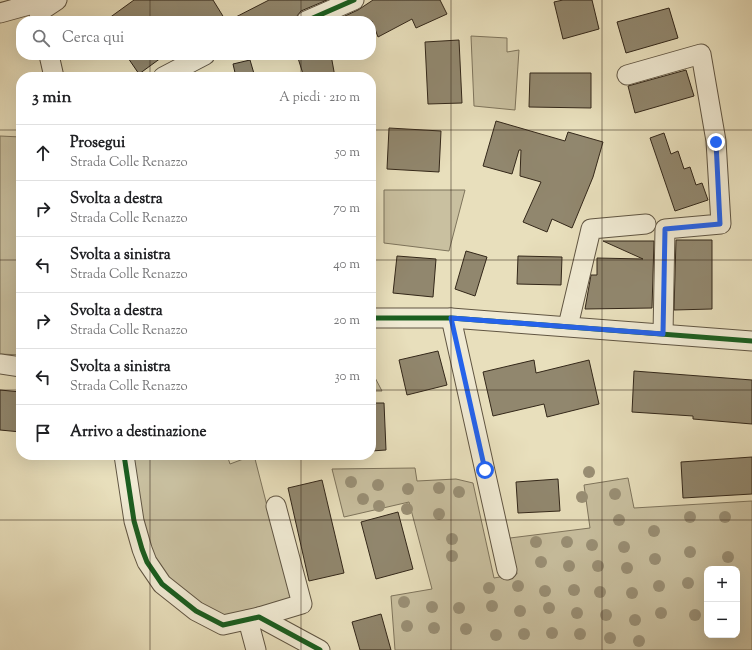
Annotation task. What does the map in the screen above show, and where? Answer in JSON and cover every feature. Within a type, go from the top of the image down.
[{"type":"street","points":[[0,14],[38,9],[57,0]]},
{"type":"street","points":[[317,16],[354,0]]},
{"type":"street","points":[[627,75],[701,54],[716,142],[720,224],[665,229],[663,334]]},
{"type":"street","points":[[50,60],[53,72]]},
{"type":"street","points":[[173,72],[195,60]]},
{"type":"street","points":[[568,326],[591,229],[646,224]]},
{"type":"street","points":[[376,318],[451,318],[752,341]]},
{"type":"street","points":[[451,318],[506,570]]},
{"type":"street","points":[[0,364],[16,366]]},
{"type":"street","points":[[125,460],[134,521],[147,562],[155,575],[171,592],[196,611],[223,625],[254,619],[302,604],[276,506]]},
{"type":"street","points":[[254,619],[256,650]]},
{"type":"street","points":[[254,619],[320,650]]},
{"type":"shaded area","points":[[471,36],[507,38],[507,52],[519,50],[515,110],[474,106]]},
{"type":"shaded area","points":[[0,136],[16,137],[16,355],[0,354]]},
{"type":"shaded area","points":[[384,190],[465,190],[449,251],[384,243]]},
{"type":"shaded area","points":[[376,380],[382,391],[376,391]]},
{"type":"shaded area","points":[[130,460],[229,460],[230,464],[241,460],[255,460],[291,599],[220,618],[185,599],[146,547]]},
{"type":"shaded area","points":[[415,468],[417,481],[456,479],[473,483],[494,578],[517,574],[510,538],[590,528],[584,485],[628,478],[634,508],[752,501],[752,650],[395,650],[391,596],[432,589],[409,502],[344,517],[332,469]]},
{"type":"building","points":[[134,0],[213,0],[223,16],[112,16]]},
{"type":"building","points":[[269,0],[327,0],[301,11],[297,16],[238,16]]},
{"type":"building","points":[[373,0],[440,0],[447,14],[416,28],[412,19],[378,37],[376,32],[376,16],[345,16],[358,10]]},
{"type":"building","points":[[563,0],[592,0],[599,29],[563,39],[554,2]]},
{"type":"building","points":[[669,8],[678,38],[626,53],[617,22]]},
{"type":"building","points":[[459,40],[462,103],[428,104],[425,42]]},
{"type":"building","points":[[129,60],[158,60],[142,72],[138,72]]},
{"type":"building","points":[[250,60],[254,72],[235,72],[233,64]]},
{"type":"building","points":[[299,60],[332,60],[334,72],[302,72]]},
{"type":"building","points":[[686,70],[694,96],[635,113],[628,86]]},
{"type":"building","points":[[530,73],[591,73],[591,108],[529,107]]},
{"type":"building","points":[[496,121],[565,141],[568,132],[603,142],[593,177],[572,228],[552,219],[547,232],[523,222],[541,182],[520,176],[521,150],[519,150],[512,174],[483,166]]},
{"type":"building","points":[[389,128],[441,131],[439,172],[387,169]]},
{"type":"building","points":[[664,133],[671,154],[678,151],[684,169],[690,167],[696,185],[702,183],[708,200],[675,211],[650,138]]},
{"type":"building","points":[[676,240],[712,240],[712,309],[674,310]]},
{"type":"building","points":[[603,241],[654,241],[652,308],[585,309],[591,275],[597,275],[597,258],[643,259]]},
{"type":"building","points":[[466,251],[487,257],[475,296],[455,289]]},
{"type":"building","points":[[397,256],[436,259],[433,297],[393,293]]},
{"type":"building","points":[[518,256],[562,257],[561,285],[517,284]]},
{"type":"building","points":[[438,351],[447,385],[407,395],[399,360]]},
{"type":"building","points":[[534,360],[536,373],[589,360],[599,404],[547,417],[544,404],[493,416],[483,372]]},
{"type":"building","points":[[634,371],[752,380],[752,424],[693,419],[693,416],[632,412]]},
{"type":"building","points":[[0,390],[16,392],[16,432],[0,430]]},
{"type":"building","points":[[376,403],[384,403],[386,450],[376,451]]},
{"type":"building","points":[[752,457],[752,494],[683,498],[681,462]]},
{"type":"building","points":[[558,479],[560,511],[518,513],[516,482]]},
{"type":"building","points":[[322,480],[344,573],[309,581],[288,488]]},
{"type":"building","points":[[398,512],[413,569],[376,579],[361,522]]},
{"type":"building","points":[[381,614],[391,650],[360,650],[352,622]]},
{"type":"cycle path","points":[[317,16],[354,0]]},
{"type":"cycle path","points":[[376,318],[451,318],[752,341]]},
{"type":"cycle path","points":[[125,460],[134,521],[142,549],[147,562],[162,584],[196,611],[223,625],[259,617],[320,650]]},
{"type":"route","points":[[485,470],[451,318],[663,334],[665,229],[720,224],[716,142]]}]
